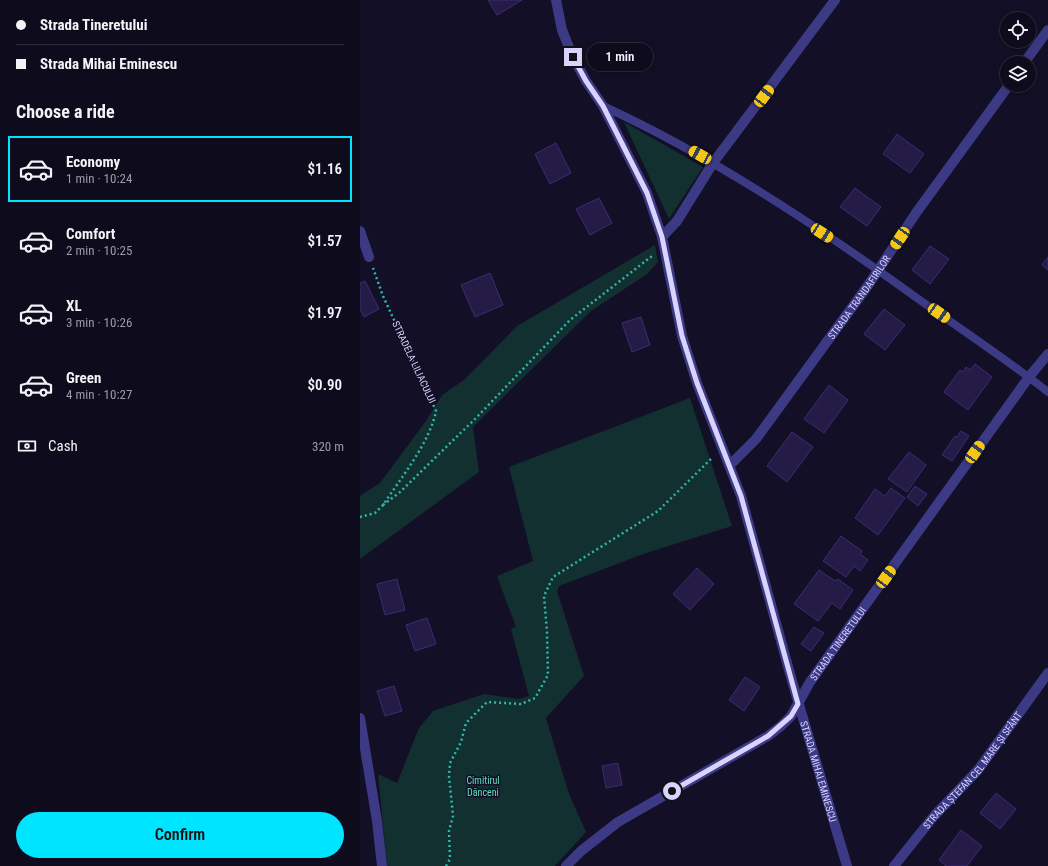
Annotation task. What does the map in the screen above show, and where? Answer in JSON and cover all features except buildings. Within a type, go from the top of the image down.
[{"type":"street","points":[[663,242],[714,163],[836,0]]},
{"type":"street","name":"STRADA MIHAI EMINESCU","points":[[559,2],[562,30],[573,57],[586,81],[603,106],[647,193],[663,242],[682,336],[697,383],[741,496],[798,704],[847,866]]},
{"type":"street","points":[[1029,56],[1048,30]]},
{"type":"street","name":"STRADA TRANDAFIRILOR","points":[[730,465],[756,439],[879,270],[916,213],[1003,92]]},
{"type":"street","points":[[360,231],[369,257]]},
{"type":"street","name":"STRADA TINERETULUI","points":[[566,866],[581,851],[618,822],[768,736],[791,716],[810,682],[1029,377],[1048,354]]},
{"type":"street","name":"STRADA ȘTEFAN CEL MARE ȘI SFÂNT","points":[[894,866],[934,816],[978,770],[1048,673]]},
{"type":"street","points":[[360,718],[377,821],[382,866]]},
{"type":"lane","points":[[603,106],[635,121],[714,163],[879,270],[1048,392]]},
{"type":"path","points":[[383,505],[400,492],[476,418],[570,320],[663,242]]},
{"type":"path","name":"STRADELA LILIACULUI","points":[[360,517],[375,513],[383,505],[420,448],[434,421],[436,410],[383,296],[369,257]]},
{"type":"path","points":[[446,866],[450,859],[449,831],[453,816],[449,776],[450,763],[461,742],[466,723],[487,702],[521,704],[535,698],[548,676],[544,596],[553,576],[658,511],[710,460],[724,450]]},
{"type":"green space","points":[[624,122],[703,167],[669,219]]},
{"type":"green space","points":[[655,245],[658,262],[647,274],[591,311],[473,427],[479,472],[360,559],[360,496],[380,483],[426,421],[442,395],[464,380],[517,326]]},
{"type":"green space","name":"Cimitirul Dănceni","points":[[690,398],[732,526],[643,554],[559,586],[557,591],[584,676],[546,718],[569,794],[586,832],[555,866],[387,866],[378,774],[397,783],[419,728],[433,711],[484,694],[519,699],[529,696],[511,629],[516,627],[497,576],[533,561],[509,467]]},
{"type":"route","points":[[573,57],[621,139],[647,193],[662,237],[682,336],[697,383],[741,496],[798,704],[791,716],[768,736],[672,791]]}]
